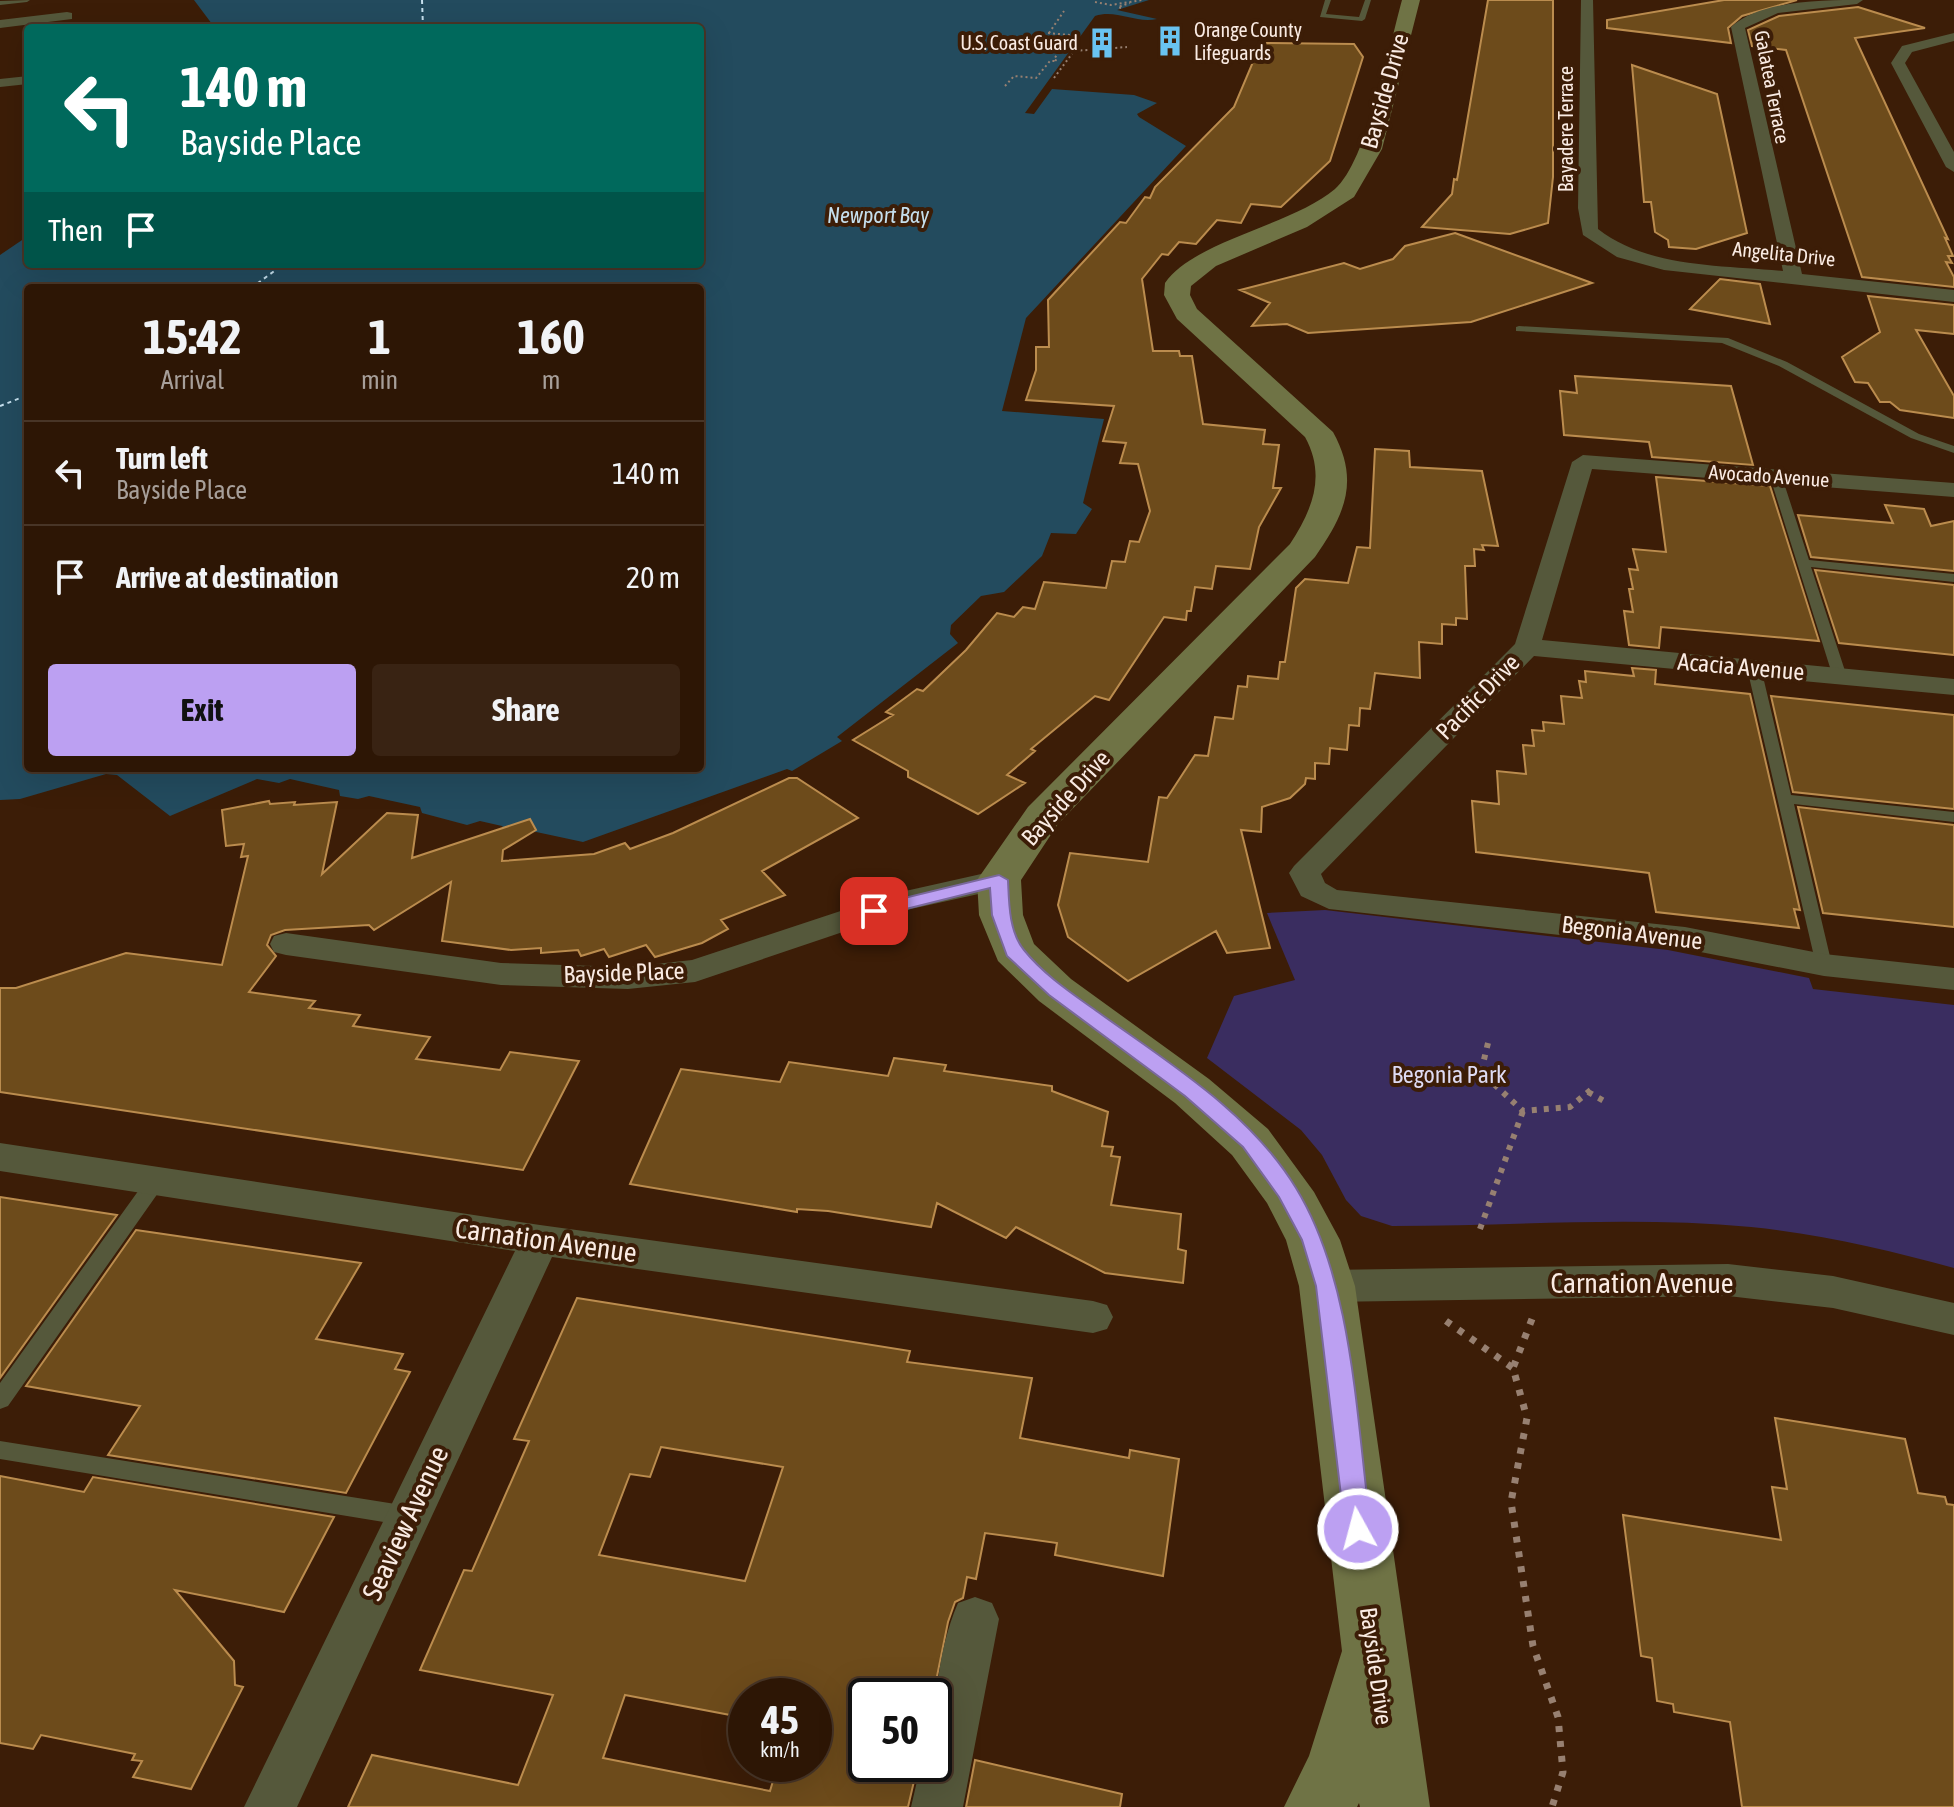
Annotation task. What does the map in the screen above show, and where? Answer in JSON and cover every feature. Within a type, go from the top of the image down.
[{"type":"main road","name":"Bayside Drive","points":[[1395,1807],[1327,1286],[1313,1240],[1288,1192],[1250,1142],[1192,1091],[1055,990],[1014,951],[1001,915],[999,880],[1043,816],[1267,590],[1303,550],[1322,520],[1334,480],[1330,454],[1318,432],[1186,313],[1177,295],[1178,283],[1207,261],[1298,222],[1346,192],[1371,149],[1411,0]]},
{"type":"main road","points":[[1319,1807],[1340,1769],[1373,1650]]},
{"type":"street","points":[[53,0],[76,24]]},
{"type":"street","name":"Bayadere Terrace","points":[[1587,0],[1589,231],[1610,249]]},
{"type":"street","name":"Galatea Terrace","points":[[1793,277],[1738,27],[1745,19],[1765,12],[1857,0]]},
{"type":"street","points":[[0,24],[67,16]]},
{"type":"street","points":[[1954,37],[1907,49],[1898,63],[1954,167]]},
{"type":"street","points":[[0,83],[24,80]]},
{"type":"street","name":"Angelita Drive","points":[[1610,249],[1633,258],[1664,264],[1954,296]]},
{"type":"street","name":"Avocado Avenue","points":[[1583,462],[1954,490]]},
{"type":"street","name":"Pacific Drive","points":[[1312,889],[1305,873],[1527,647],[1583,462]]},
{"type":"street","name":"Acacia Avenue","points":[[1527,647],[1954,687]]},
{"type":"street","name":"Bayside Place","points":[[286,944],[501,974],[628,978],[695,971],[903,901],[999,880]]},
{"type":"street","name":"Begonia Avenue","points":[[1312,889],[1329,899],[1685,938],[1824,965],[1954,979]]},
{"type":"street","name":"Carnation Avenue","points":[[0,1157],[540,1240],[1093,1317]]},
{"type":"street","name":"Seaview Avenue","points":[[270,1807],[540,1240]]},
{"type":"street","name":"Carnation Avenue","points":[[1327,1286],[1728,1280],[1833,1292],[1954,1319]]},
{"type":"street","points":[[937,1807],[975,1619]]},
{"type":"lane","points":[[0,3],[27,0]]},
{"type":"lane","points":[[1328,0],[1322,16],[1354,20],[1362,19],[1368,0]]},
{"type":"lane","points":[[1519,329],[1724,340],[1783,364],[1915,436],[1954,450]]},
{"type":"lane","points":[[1776,477],[1840,677]]},
{"type":"lane","points":[[1804,563],[1954,578]]},
{"type":"lane","points":[[1754,668],[1824,965]]},
{"type":"lane","points":[[1784,799],[1954,817]]},
{"type":"lane","points":[[0,1400],[156,1181]]},
{"type":"lane","points":[[0,1450],[408,1516]]},
{"type":"path","points":[[1103,0],[1118,2]]},
{"type":"path","points":[[1095,2],[1138,1]]},
{"type":"path","points":[[1121,8],[1118,7],[1138,1]]},
{"type":"path","points":[[1064,11],[1047,34],[1080,36]]},
{"type":"path","points":[[1005,86],[1014,76],[1036,78],[1050,61],[1058,59],[1064,52],[1068,40]]},
{"type":"path","points":[[1058,59],[1054,59],[1067,46]]},
{"type":"path","points":[[1064,52],[1127,47]]},
{"type":"path","points":[[1054,78],[1073,52]]},
{"type":"path","points":[[1488,1043],[1481,1072],[1523,1111],[1570,1107],[1591,1090],[1606,1102]]},
{"type":"path","points":[[1480,1229],[1523,1111]]},
{"type":"path","points":[[1396,1286],[1513,1368]]},
{"type":"path","points":[[1534,1313],[1513,1368],[1527,1418],[1511,1502],[1533,1646],[1558,1717],[1563,1772],[1552,1807]]},
{"type":"green space","name":"Begonia Park","points":[[1325,910],[1668,950],[1809,978],[1813,989],[1954,1005],[1954,1268],[1854,1243],[1751,1227],[1661,1222],[1392,1226],[1361,1216],[1346,1200],[1322,1155],[1301,1130],[1207,1058],[1234,996],[1295,980],[1267,913]]},
{"type":"water","name":"Newport Bay","points":[[194,0],[1149,0],[1117,10],[1157,19],[1142,20],[1111,14],[1095,16],[1025,113],[1034,114],[1052,89],[1134,95],[1157,103],[1137,114],[1139,117],[1186,146],[1026,318],[1002,411],[1104,419],[1083,503],[1092,509],[1076,534],[1051,533],[1042,556],[1004,592],[981,596],[951,625],[950,634],[958,643],[837,737],[842,741],[792,771],[787,769],[583,842],[527,830],[507,832],[502,826],[480,821],[467,825],[422,813],[420,807],[369,796],[358,799],[340,796],[339,790],[290,779],[279,783],[257,779],[170,816],[117,775],[106,774],[20,799],[0,800],[0,255],[24,239],[24,268],[704,268],[704,24],[212,24]]},
{"type":"building","points":[[1488,0],[1553,0],[1553,177],[1548,223],[1510,234],[1422,227],[1452,194],[1454,179],[1457,180]]},
{"type":"building","points":[[1724,0],[1797,0],[1742,16],[1728,28],[1731,43],[1607,28],[1607,20]]},
{"type":"building","points":[[1858,7],[1925,28],[1855,38],[1948,239],[1945,238],[1953,256],[1948,256],[1952,263],[1946,262],[1954,277],[1954,287],[1862,277],[1786,50],[1752,46],[1748,30],[1779,16]]},
{"type":"building","points":[[1261,43],[1354,44],[1363,57],[1330,161],[1281,207],[1251,204],[1241,223],[1217,220],[1196,244],[1179,242],[1168,255],[1162,254],[1142,279],[1153,351],[1179,351],[1180,356],[1192,356],[1203,424],[1265,430],[1263,444],[1279,445],[1273,488],[1281,488],[1259,527],[1250,569],[1216,566],[1212,589],[1195,587],[1191,611],[1187,611],[1186,620],[1164,617],[1109,700],[1095,696],[1031,749],[1035,751],[1007,775],[1025,783],[978,814],[908,777],[908,771],[853,740],[893,715],[886,712],[917,689],[923,691],[966,650],[997,613],[1014,617],[1023,607],[1035,609],[1044,582],[1106,588],[1112,561],[1125,562],[1130,541],[1139,542],[1150,511],[1138,464],[1120,463],[1126,443],[1103,441],[1114,406],[1026,400],[1036,370],[1036,347],[1049,347],[1048,300],[1120,222],[1126,223],[1145,197],[1150,198],[1155,187],[1234,107]]},
{"type":"building","points":[[1632,65],[1717,94],[1747,233],[1696,249],[1669,247],[1668,240],[1655,232],[1651,202],[1644,202]]},
{"type":"building","points":[[1455,233],[1592,283],[1471,322],[1308,333],[1287,324],[1252,326],[1270,303],[1240,290],[1344,263],[1360,269],[1393,259],[1405,246]]},
{"type":"building","points":[[1720,279],[1760,284],[1770,324],[1690,309]]},
{"type":"building","points":[[1868,296],[1954,305],[1954,334],[1916,330],[1954,396],[1954,418],[1900,410],[1890,402],[1880,402],[1868,383],[1855,382],[1842,357],[1880,332]]},
{"type":"building","points":[[1575,376],[1731,386],[1753,465],[1652,457],[1649,442],[1564,435],[1560,391],[1577,393]]},
{"type":"building","points":[[1375,449],[1409,451],[1410,467],[1482,471],[1498,546],[1482,545],[1484,550],[1474,549],[1475,566],[1465,566],[1467,619],[1456,618],[1456,625],[1442,624],[1442,644],[1419,642],[1420,678],[1375,673],[1370,709],[1360,708],[1359,726],[1349,725],[1347,750],[1330,748],[1329,764],[1315,763],[1315,779],[1306,778],[1305,784],[1290,798],[1262,807],[1261,832],[1241,830],[1270,948],[1227,953],[1216,931],[1128,981],[1068,937],[1058,905],[1070,853],[1148,862],[1159,797],[1167,798],[1195,755],[1208,756],[1215,717],[1233,719],[1238,686],[1247,687],[1248,676],[1278,679],[1280,662],[1285,662],[1296,588],[1305,579],[1348,583],[1357,547],[1370,548]]},
{"type":"building","points":[[1656,477],[1770,486],[1819,641],[1661,627],[1659,648],[1629,645],[1624,611],[1633,612],[1629,569],[1638,570],[1633,549],[1666,552]]},
{"type":"building","points":[[1885,505],[1924,509],[1931,526],[1954,521],[1954,571],[1811,557],[1798,515],[1893,523]]},
{"type":"building","points":[[1815,570],[1954,585],[1954,655],[1839,643]]},
{"type":"building","points":[[1632,668],[1656,670],[1655,684],[1750,694],[1800,910],[1794,909],[1799,928],[1656,912],[1649,873],[1476,852],[1472,801],[1499,804],[1497,771],[1526,774],[1523,745],[1534,746],[1532,730],[1544,731],[1543,722],[1564,724],[1561,696],[1582,698],[1579,681],[1586,682],[1585,671],[1634,676]]},
{"type":"building","points":[[1771,696],[1954,715],[1954,809],[1793,792]]},
{"type":"building","points":[[789,778],[797,778],[858,818],[762,871],[785,895],[721,920],[728,929],[702,943],[655,957],[646,945],[609,957],[604,949],[581,956],[578,950],[541,953],[541,948],[511,950],[442,941],[451,882],[374,930],[369,925],[285,930],[271,935],[267,945],[276,956],[249,992],[315,1001],[309,1008],[360,1015],[353,1026],[430,1037],[416,1059],[500,1070],[510,1052],[579,1061],[523,1170],[0,1092],[0,988],[16,988],[126,953],[222,965],[248,856],[241,857],[244,844],[226,846],[222,810],[269,801],[270,804],[295,802],[294,805],[337,802],[322,874],[387,813],[418,815],[412,858],[530,819],[536,830],[503,850],[502,861],[594,854],[625,843],[630,849],[673,833]]},
{"type":"building","points":[[1798,807],[1954,825],[1954,927],[1823,913]]},
{"type":"building","points":[[894,1058],[946,1065],[944,1071],[1052,1086],[1052,1091],[1108,1112],[1102,1146],[1113,1147],[1111,1156],[1120,1157],[1111,1205],[1181,1214],[1178,1249],[1186,1251],[1183,1283],[1105,1273],[1016,1227],[1006,1238],[937,1203],[931,1227],[828,1211],[797,1209],[797,1212],[630,1184],[681,1069],[780,1082],[789,1062],[888,1076]]},
{"type":"building","points":[[0,1197],[117,1215],[0,1378]]},
{"type":"building","points":[[136,1230],[361,1263],[316,1339],[403,1354],[395,1369],[410,1372],[346,1493],[108,1455],[140,1406],[26,1386]]},
{"type":"building","points":[[577,1298],[910,1351],[907,1362],[1032,1378],[1020,1438],[1129,1458],[1130,1450],[1179,1459],[1163,1576],[1055,1555],[1057,1543],[985,1533],[976,1579],[967,1577],[963,1598],[955,1602],[948,1622],[937,1678],[848,1678],[848,1782],[914,1782],[908,1807],[348,1807],[372,1755],[518,1785],[553,1695],[420,1670],[464,1570],[472,1571],[529,1441],[514,1439]],"holes":[[[661,1447],[783,1467],[745,1581],[599,1555],[630,1474],[650,1477]],[[728,1678],[832,1678],[832,1782],[773,1782],[770,1791],[603,1758],[625,1695],[728,1715]]]},
{"type":"building","points":[[1775,1418],[1905,1439],[1918,1493],[1945,1497],[1947,1504],[1954,1505],[1954,1807],[1742,1807],[1730,1722],[1674,1712],[1673,1704],[1657,1701],[1652,1658],[1641,1656],[1623,1515],[1781,1540],[1772,1487],[1787,1489]]},
{"type":"building","points":[[0,1476],[84,1492],[93,1477],[334,1517],[284,1612],[175,1590],[234,1661],[235,1685],[243,1687],[191,1789],[133,1777],[142,1761],[132,1760],[135,1754],[41,1735],[33,1749],[0,1743]]},
{"type":"building","points":[[975,1760],[1122,1794],[1120,1807],[966,1807]]},
{"type":"ferry route","points":[[422,0],[423,24]]},
{"type":"ferry route","points":[[256,284],[278,268]]},
{"type":"ferry route","points":[[0,406],[24,397]]},
{"type":"place","name":"Orange County Lifeguards","points":[[1170,41]]},
{"type":"place","name":"U.S. Coast Guard","points":[[1102,43]]},
{"type":"route","points":[[874,911],[903,901],[999,880],[1001,915],[1014,951],[1055,990],[1192,1091],[1250,1142],[1288,1192],[1313,1240],[1327,1286],[1358,1529]]}]
